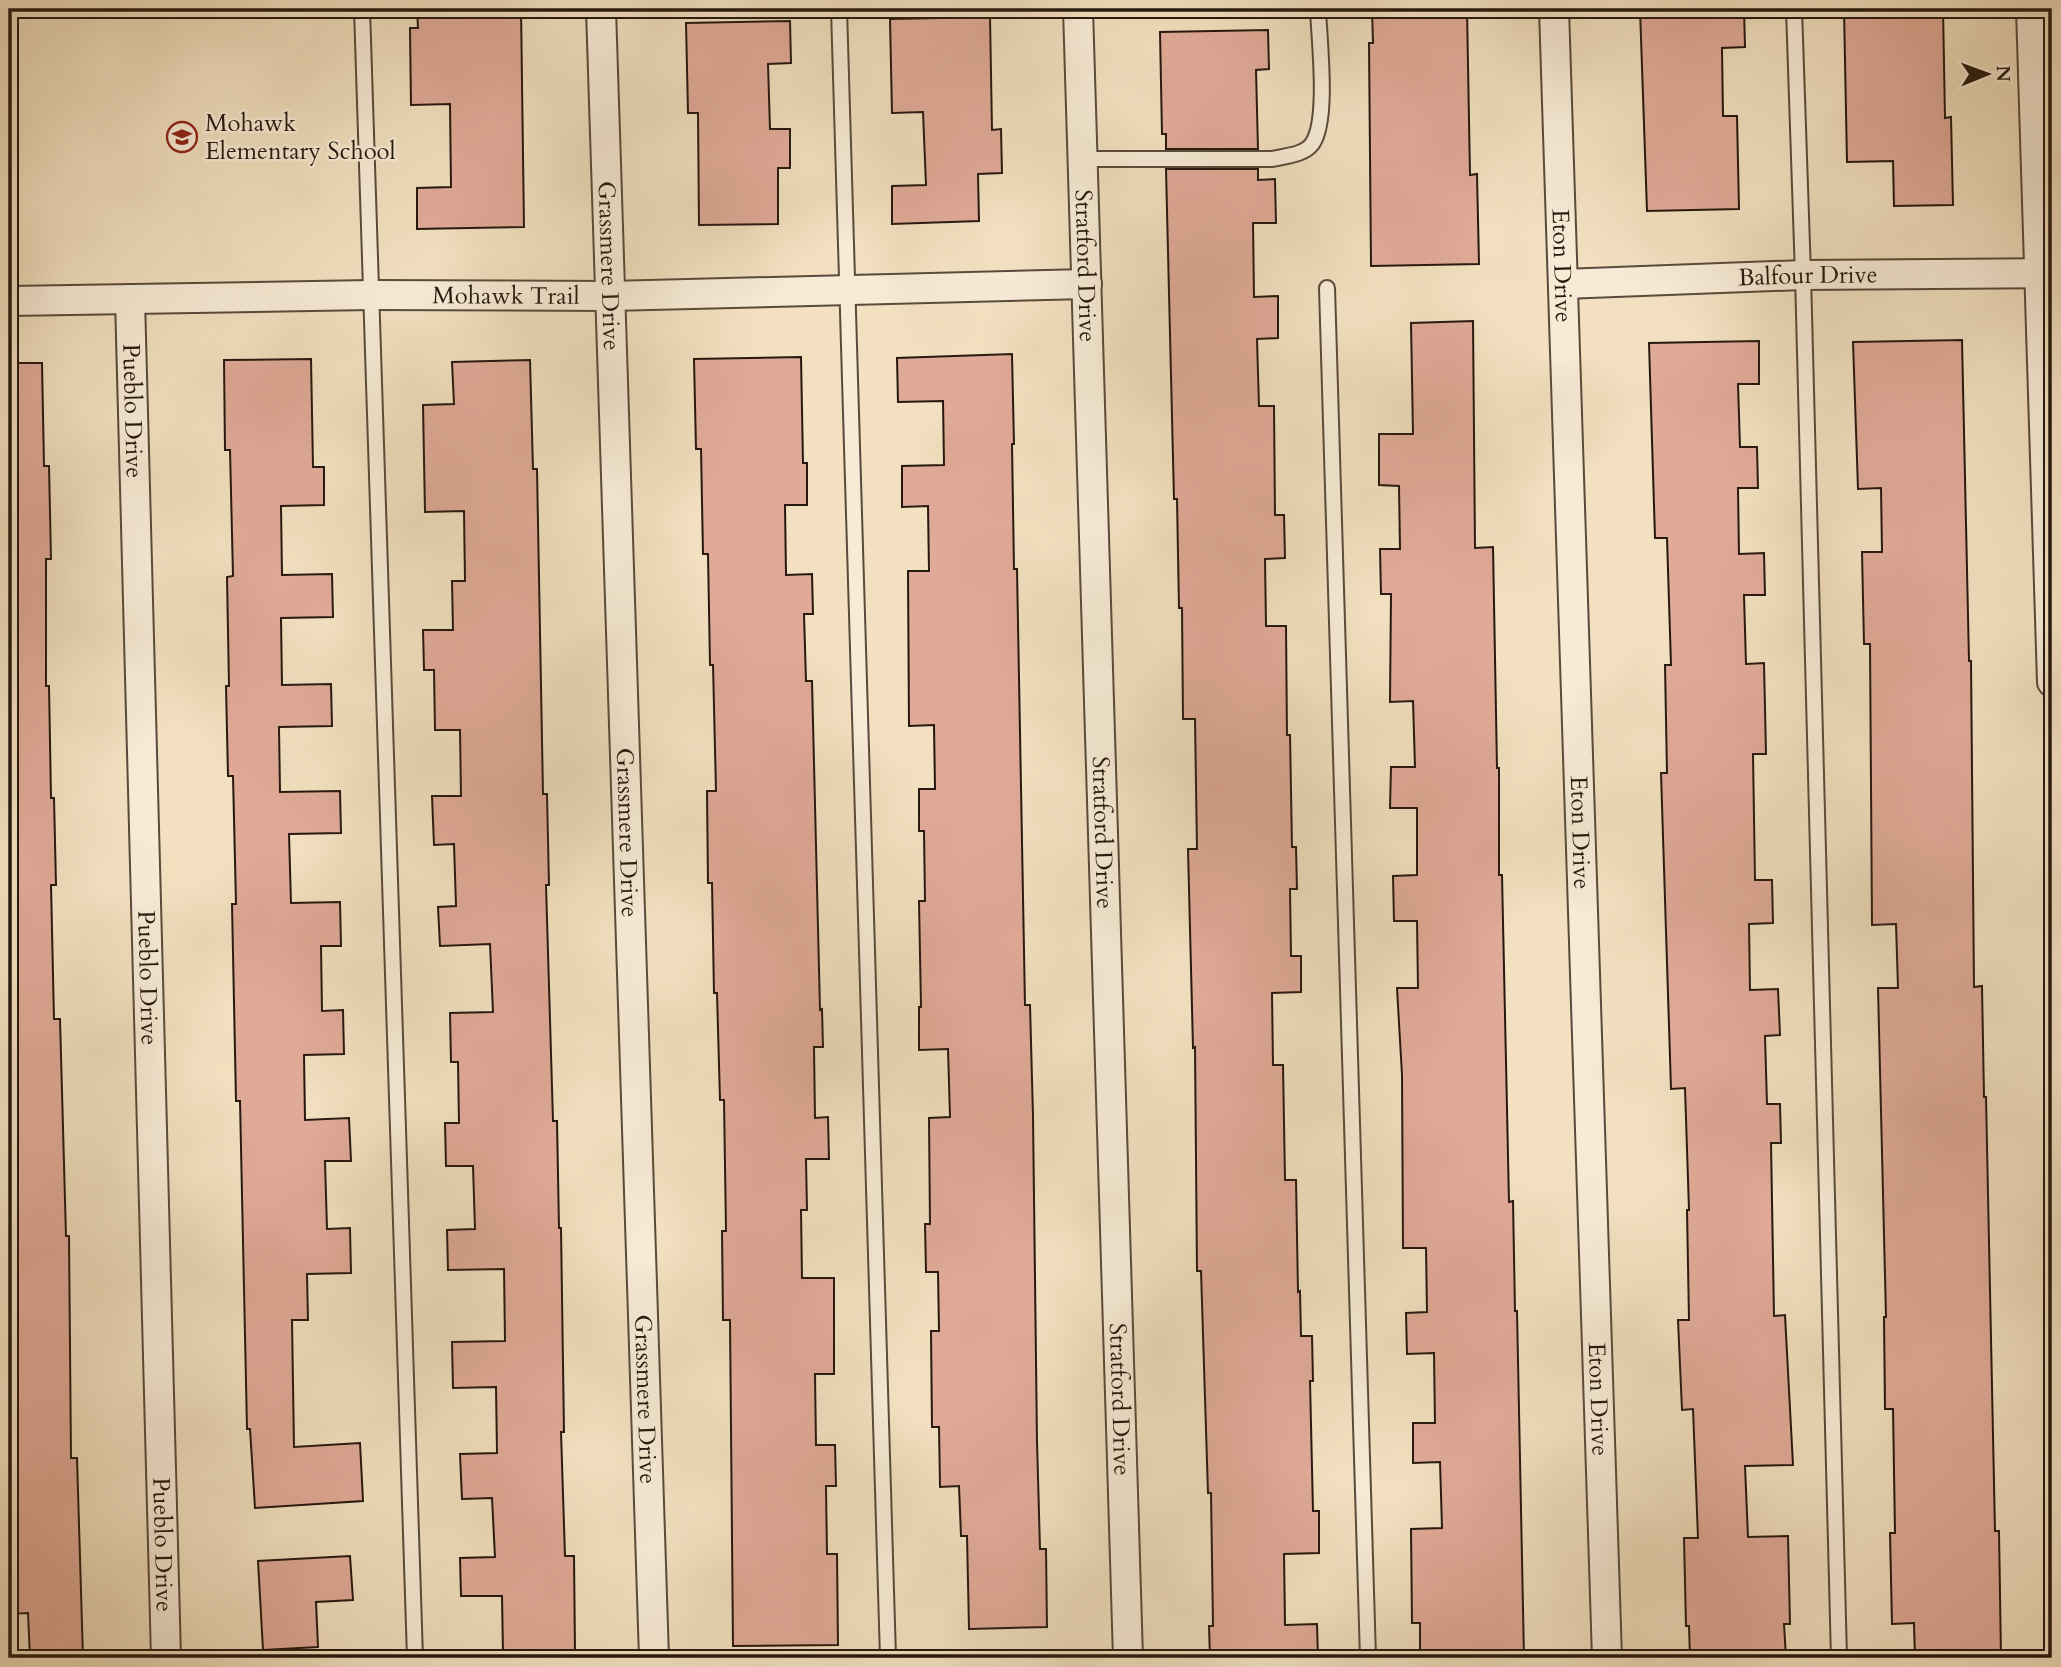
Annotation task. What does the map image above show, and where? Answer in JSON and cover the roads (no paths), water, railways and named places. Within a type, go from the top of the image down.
[{"type":"street","name":"Grassmere Drive","points":[[601,9],[654,1658]]},
{"type":"street","name":"Stratford Drive","points":[[1078,9],[1128,1658]]},
{"type":"street","name":"Eton Drive","points":[[1554,9],[1607,1658]]},
{"type":"street","points":[[2031,9],[2046,273],[2052,682]]},
{"type":"street","name":"Balfour Drive","points":[[1563,284],[1803,275],[2046,273]]},
{"type":"street","name":"Mohawk Trail","points":[[9,301],[371,295],[610,296],[1087,284]]},
{"type":"street","name":"Pueblo Drive","points":[[130,299],[166,1658]]},
{"type":"lane","points":[[362,9],[415,1658]]},
{"type":"lane","points":[[839,9],[888,1658]]},
{"type":"lane","points":[[1083,159],[1272,159],[1302,152],[1312,144],[1319,128],[1321,100],[1318,9]]},
{"type":"lane","points":[[1794,9],[1839,1658]]},
{"type":"lane","points":[[1327,288],[1368,1658]]},
{"type":"place","name":"Mohawk Elementary School","points":[[182,137]]}]
